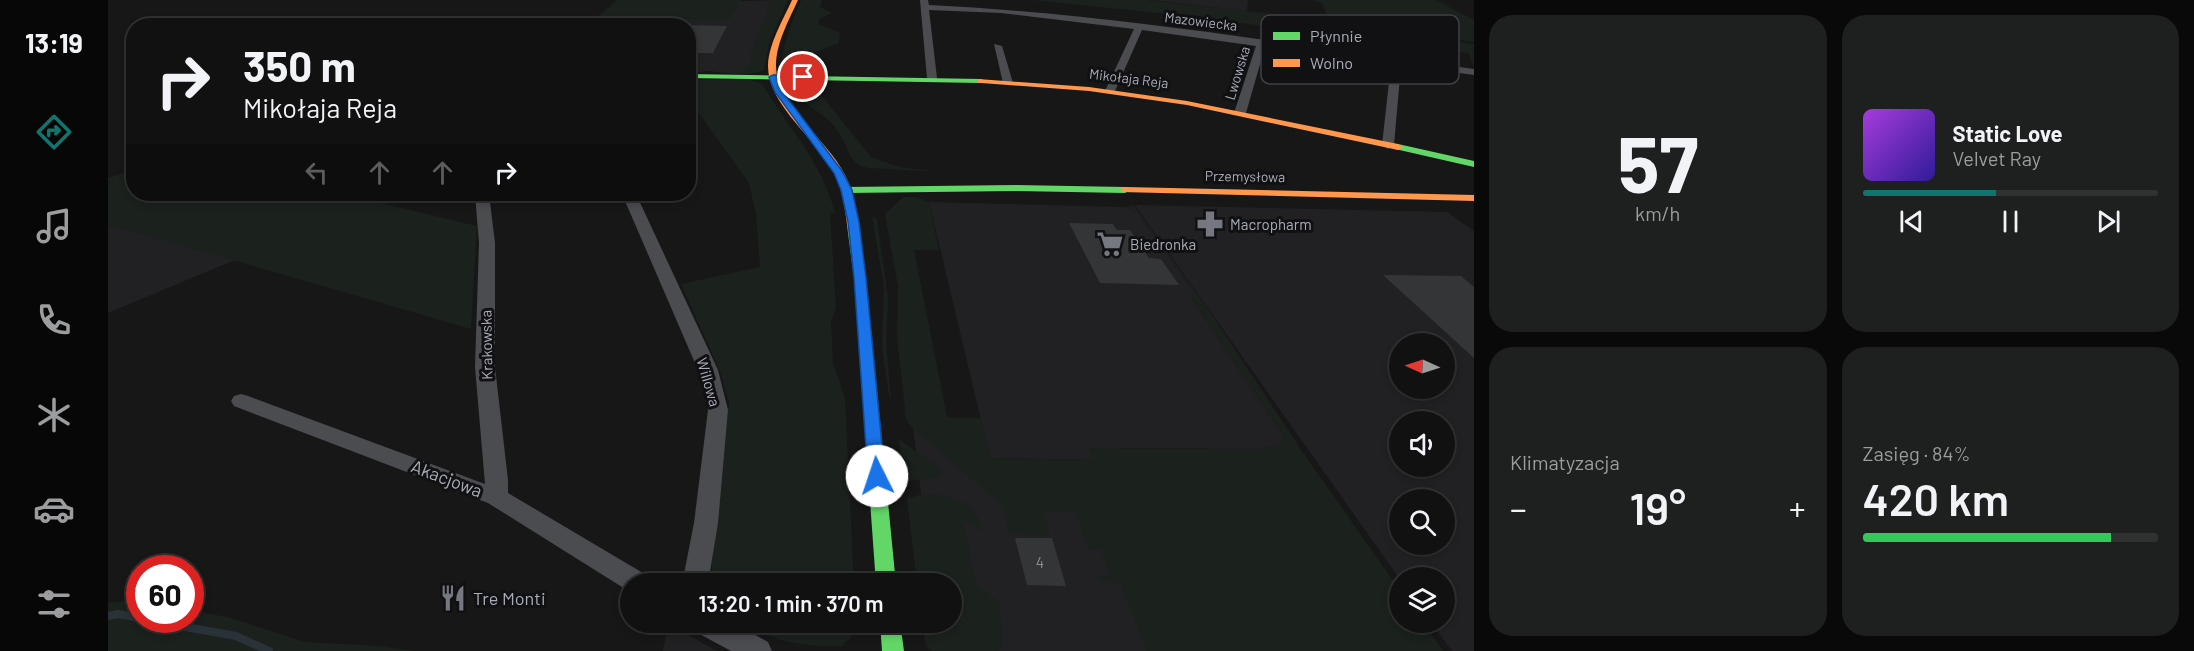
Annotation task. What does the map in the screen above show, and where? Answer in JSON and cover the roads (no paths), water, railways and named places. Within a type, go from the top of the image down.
[{"type":"main road","points":[[795,0],[772,59],[773,77],[779,92],[818,143],[845,187],[854,222],[885,573]]},
{"type":"main road","points":[[696,76],[773,77]]},
{"type":"main road","name":"Mikołaja Reja","points":[[773,77],[932,78],[1110,91],[1240,113],[1474,164]]},
{"type":"main road","name":"Przemysłowa","points":[[845,187],[1016,188],[1474,198]]},
{"type":"main road","points":[[891,633],[893,651]]},
{"type":"street","name":"Mazowiecka","points":[[924,4],[1261,42]]},
{"type":"street","points":[[924,4],[932,78]]},
{"type":"street","points":[[1110,91],[1139,27]]},
{"type":"street","name":"Lwowska","points":[[1240,113],[1261,45]]},
{"type":"street","points":[[997,46],[1008,83]]},
{"type":"street","name":"Mazowiecka","points":[[1459,70],[1474,72]]},
{"type":"street","points":[[1388,145],[1394,84]]},
{"type":"street","name":"Krakowska","points":[[483,201],[487,243],[485,367],[497,480],[496,497]]},
{"type":"street","name":"Willowa","points":[[632,201],[708,370],[718,410],[706,523],[697,573]]},
{"type":"street","name":"Akacjowa","points":[[241,400],[496,497],[621,573]]},
{"type":"street","points":[[724,633],[758,651]]},
{"type":"waterway","points":[[108,616],[126,615]]},
{"type":"waterway","points":[[204,630],[236,636],[269,651]]},
{"type":"place","name":"Macropharm","points":[[1210,224]]},
{"type":"place","name":"Biedronka","points":[[1110,244]]},
{"type":"place","name":"Tre Monti","points":[[453,598]]}]
